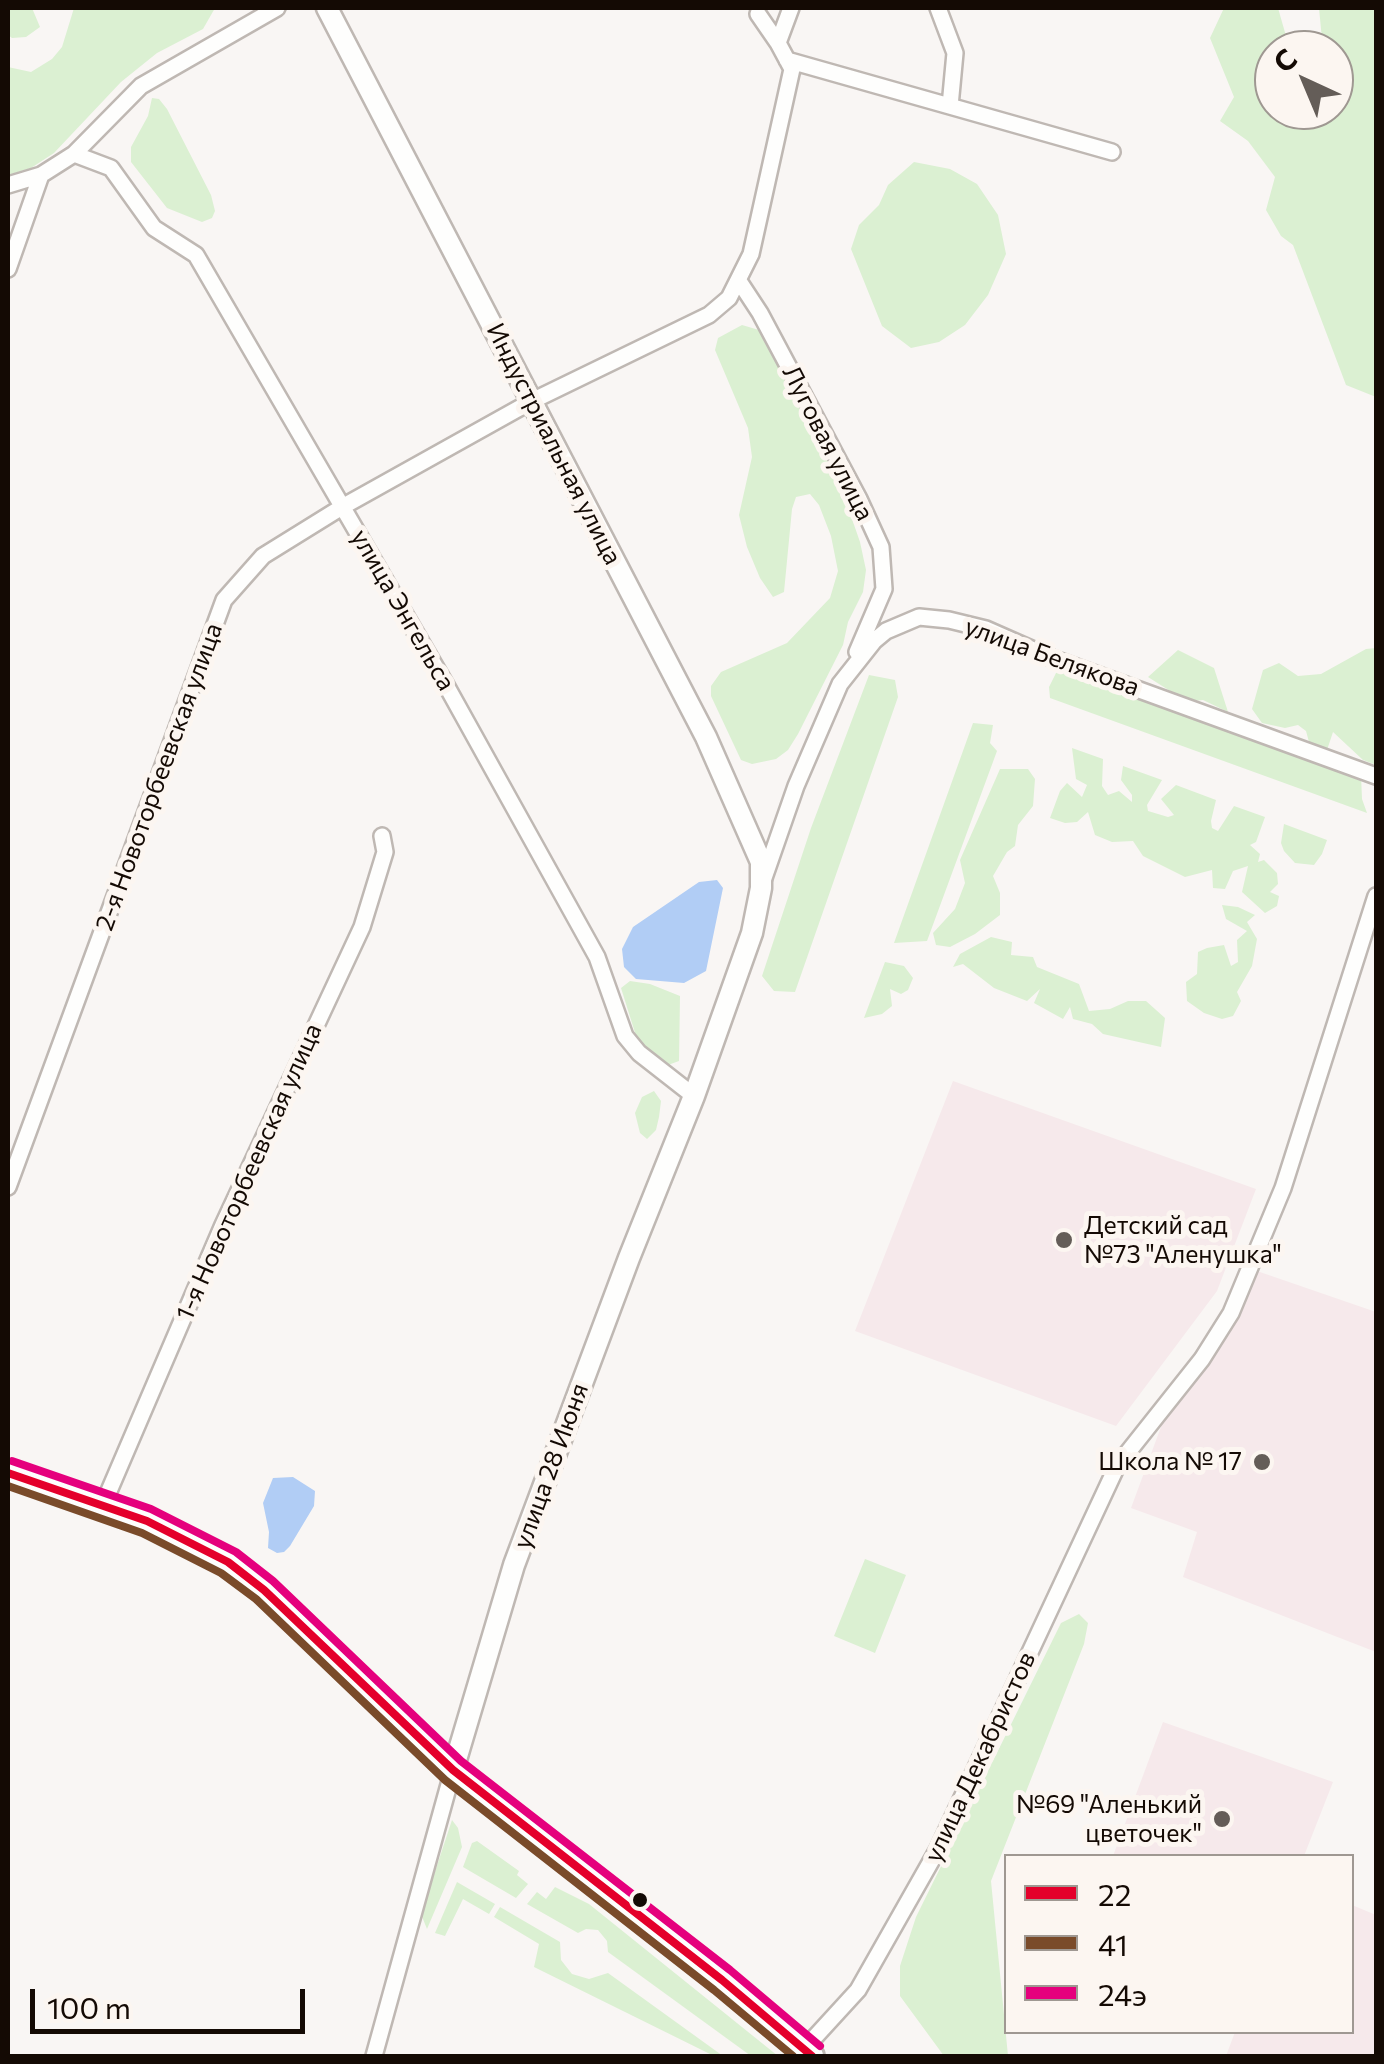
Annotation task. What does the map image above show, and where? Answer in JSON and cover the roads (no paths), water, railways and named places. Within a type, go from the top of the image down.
[{"type":"main road","name":"улица Декабристов","points":[[8,1474],[186,1538],[252,1580],[454,1770],[709,1970],[808,2053]]},
{"type":"street","points":[[8,185],[41,174],[74,154],[141,86],[278,8]]},
{"type":"street","name":"Индустриальная улица","points":[[327,8],[736,799],[762,862],[761,888]]},
{"type":"street","points":[[778,42],[791,8]]},
{"type":"street","points":[[938,8],[955,53],[950,106]]},
{"type":"street","points":[[532,401],[709,315],[729,298],[751,254],[792,68],[758,14]]},
{"type":"street","points":[[787,60],[1112,152]]},
{"type":"street","name":"улица Энгельса","points":[[74,154],[112,168],[154,228],[196,255],[446,685],[597,957],[625,1036],[639,1054],[694,1096]]},
{"type":"street","points":[[8,269],[41,174]]},
{"type":"street","name":"Луговая улица","points":[[739,280],[860,498],[881,547],[884,589],[849,669]]},
{"type":"street","name":"2-я Новоторбеевская улица","points":[[8,1187],[224,600],[263,556],[342,507],[532,401]]},
{"type":"street","name":"улица Белякова","points":[[761,888],[796,786],[849,669],[874,641],[919,617],[986,629],[1054,659],[1376,776]]},
{"type":"street","name":"1-я Новоторбеевская улица","points":[[103,1505],[223,1225],[362,927],[385,852],[382,836]]},
{"type":"street","name":"улица 28 Июня","points":[[374,2056],[514,1565],[694,1096],[752,933],[761,888]]},
{"type":"street","name":"улица Декабристов","points":[[808,2053],[858,1990],[931,1862],[1105,1491],[1130,1448],[1202,1359],[1232,1313],[1283,1188],[1376,896]]},
{"type":"water","points":[[717,880],[723,888],[706,971],[684,983],[636,979],[624,967],[622,949],[633,927],[699,882]]},
{"type":"water","points":[[293,1477],[315,1491],[314,1506],[290,1546],[277,1553],[268,1548],[263,1503],[273,1478]]},
{"type":"place","name":"Детский сад №73 \"Аленушка\"","points":[[1064,1240]]},
{"type":"place","name":"Школа № 17","points":[[1262,1462]]},
{"type":"place","name":"№69 \"Аленький цветочек\"","points":[[1222,1819]]}]
